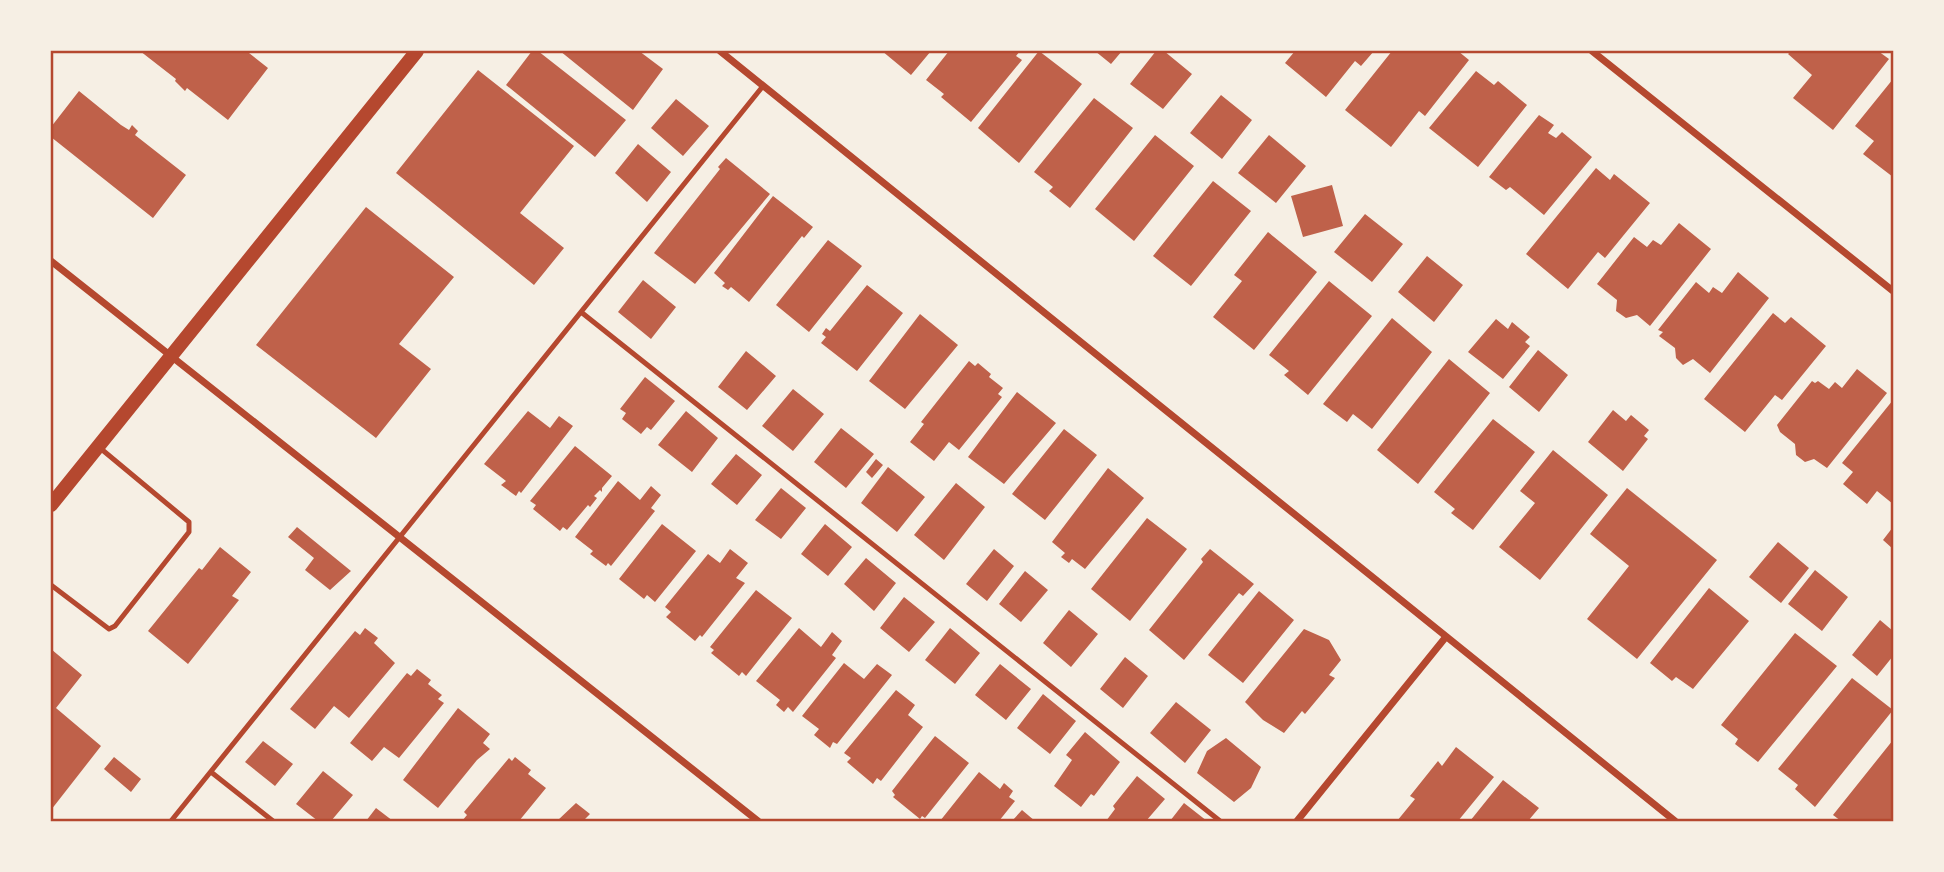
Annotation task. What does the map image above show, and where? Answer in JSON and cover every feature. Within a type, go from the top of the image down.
[{"type":"main road","points":[[51,505],[417,51]]},
{"type":"street","points":[[720,51],[1675,821]]},
{"type":"street","points":[[1592,51],[1893,291]]},
{"type":"street","points":[[51,261],[758,821]]},
{"type":"street","points":[[1297,821],[1445,638]]},
{"type":"lane","points":[[172,821],[763,86]]},
{"type":"lane","points":[[581,312],[1220,821]]},
{"type":"lane","points":[[51,585],[109,629],[115,626],[191,527],[189,522],[98,446]]},
{"type":"lane","points":[[211,772],[273,821]]},
{"type":"building","points":[[140,51],[251,51],[249,53],[268,68],[228,120],[187,88],[185,91],[176,79]]},
{"type":"building","points":[[532,51],[538,51],[626,120],[595,157],[506,85]]},
{"type":"building","points":[[560,51],[639,51],[663,69],[633,110]]},
{"type":"building","points":[[882,51],[931,51],[911,75]]},
{"type":"building","points":[[949,51],[1020,51],[1016,56],[1022,60],[971,122],[941,97],[944,94],[926,80]]},
{"type":"building","points":[[1039,51],[1082,84],[1019,163],[978,128]]},
{"type":"building","points":[[1095,51],[1122,51],[1111,64]]},
{"type":"building","points":[[1156,51],[1164,51],[1192,74],[1163,109],[1130,84]]},
{"type":"building","points":[[1295,51],[1374,51],[1361,66],[1355,61],[1326,97],[1285,63]]},
{"type":"building","points":[[1392,51],[1458,51],[1469,60],[1425,116],[1419,111],[1391,147],[1345,110]]},
{"type":"building","points":[[1791,51],[1878,51],[1889,59],[1833,130],[1793,98],[1812,75],[1788,54]]},
{"type":"building","points":[[478,70],[574,146],[520,213],[564,248],[534,285],[396,173]]},
{"type":"building","points":[[1476,71],[1494,85],[1498,81],[1527,105],[1478,167],[1429,128]]},
{"type":"building","points":[[1893,79],[1893,177],[1863,154],[1874,141],[1855,126]]},
{"type":"building","points":[[79,91],[121,125],[129,130],[132,125],[138,131],[135,135],[186,175],[153,218],[51,137],[51,127]]},
{"type":"building","points":[[1221,95],[1252,120],[1222,159],[1190,133]]},
{"type":"building","points":[[1094,98],[1133,128],[1070,208],[1049,191],[1053,187],[1034,172]]},
{"type":"building","points":[[676,99],[709,126],[683,156],[651,128]]},
{"type":"building","points":[[1539,115],[1554,125],[1548,133],[1556,138],[1562,132],[1592,157],[1544,215],[1510,187],[1506,190],[1489,177]]},
{"type":"building","points":[[1155,135],[1194,166],[1134,241],[1095,209]]},
{"type":"building","points":[[1269,135],[1306,166],[1276,203],[1238,173]]},
{"type":"building","points":[[638,144],[671,172],[647,202],[615,173]]},
{"type":"building","points":[[726,158],[770,194],[695,284],[654,253]]},
{"type":"building","points":[[1596,168],[1610,180],[1614,174],[1650,203],[1605,258],[1598,252],[1568,289],[1526,254]]},
{"type":"building","points":[[1213,181],[1251,211],[1191,286],[1153,256]]},
{"type":"building","points":[[1332,185],[1343,226],[1303,237],[1291,196]]},
{"type":"building","points":[[773,196],[813,227],[804,238],[802,236],[749,302],[731,287],[728,290],[722,286],[725,283],[714,273]]},
{"type":"building","points":[[366,207],[454,277],[399,344],[431,369],[376,438],[256,345]]},
{"type":"building","points":[[1365,214],[1403,244],[1372,282],[1334,252]]},
{"type":"building","points":[[1679,223],[1711,249],[1650,326],[1637,315],[1626,318],[1616,311],[1617,300],[1597,284],[1634,237],[1647,247],[1653,240],[1661,245]]},
{"type":"building","points":[[1268,232],[1317,272],[1254,350],[1213,317],[1242,281],[1234,275]]},
{"type":"building","points":[[828,240],[862,266],[809,332],[776,305]]},
{"type":"building","points":[[1427,256],[1463,285],[1434,322],[1398,292]]},
{"type":"building","points":[[1738,272],[1769,298],[1710,373],[1693,359],[1683,365],[1676,358],[1675,348],[1659,336],[1663,332],[1658,330],[1696,282],[1709,293],[1713,287],[1722,293]]},
{"type":"building","points":[[643,280],[676,307],[651,339],[618,312]]},
{"type":"building","points":[[1329,281],[1372,316],[1308,395],[1284,375],[1289,371],[1269,355]]},
{"type":"building","points":[[867,285],[903,313],[857,371],[821,343],[826,337],[822,334],[826,328],[830,331]]},
{"type":"building","points":[[1773,313],[1785,323],[1791,317],[1826,346],[1782,400],[1775,395],[1745,432],[1704,399]]},
{"type":"building","points":[[920,314],[958,345],[905,409],[869,381]]},
{"type":"building","points":[[1392,318],[1432,352],[1372,429],[1353,414],[1347,422],[1323,404]]},
{"type":"building","points":[[1496,319],[1508,329],[1512,322],[1530,337],[1525,342],[1530,346],[1503,379],[1468,352]]},
{"type":"building","points":[[1538,350],[1568,375],[1539,412],[1509,387]]},
{"type":"building","points":[[746,351],[776,376],[747,410],[718,387]]},
{"type":"building","points":[[1449,359],[1490,393],[1418,484],[1377,450]]},
{"type":"building","points":[[969,361],[975,366],[978,363],[991,374],[989,377],[1003,388],[998,394],[1002,397],[959,450],[949,442],[934,461],[910,442],[924,424],[921,422]]},
{"type":"building","points":[[1857,369],[1887,393],[1827,468],[1814,459],[1805,462],[1796,455],[1795,444],[1780,432],[1777,425],[1812,381],[1818,381],[1829,389],[1835,382],[1842,388]]},
{"type":"building","points":[[645,377],[675,401],[651,430],[647,427],[641,434],[622,419],[626,413],[620,409]]},
{"type":"building","points":[[793,389],[824,414],[793,451],[762,426]]},
{"type":"building","points":[[1017,392],[1056,423],[1004,484],[968,457]]},
{"type":"building","points":[[1893,400],[1893,504],[1877,491],[1867,504],[1843,484],[1853,472],[1842,463]]},
{"type":"building","points":[[1613,410],[1626,421],[1631,415],[1649,430],[1644,436],[1648,439],[1623,471],[1588,442]]},
{"type":"building","points":[[528,411],[550,428],[559,416],[573,426],[516,496],[501,485],[506,481],[484,464]]},
{"type":"building","points":[[686,411],[718,438],[692,472],[658,445]]},
{"type":"building","points":[[1493,419],[1535,452],[1473,530],[1451,513],[1455,509],[1434,492]]},
{"type":"building","points":[[841,428],[874,454],[846,488],[814,462]]},
{"type":"building","points":[[1064,429],[1097,455],[1045,520],[1012,494]]},
{"type":"building","points":[[575,446],[612,476],[602,488],[602,492],[600,490],[594,496],[597,498],[590,507],[588,505],[567,530],[563,527],[560,531],[533,509],[536,505],[530,501]]},
{"type":"building","points":[[1553,450],[1608,495],[1540,580],[1499,547],[1535,503],[1520,491]]},
{"type":"building","points":[[736,454],[762,475],[737,505],[711,484]]},
{"type":"building","points":[[876,459],[883,465],[872,478],[866,472]]},
{"type":"building","points":[[888,467],[925,497],[897,532],[861,503]]},
{"type":"building","points":[[1108,468],[1144,498],[1085,569],[1072,559],[1069,563],[1061,557],[1065,553],[1052,542]]},
{"type":"building","points":[[618,481],[640,500],[651,486],[661,495],[651,508],[655,511],[611,566],[608,563],[606,566],[590,554],[593,551],[575,537]]},
{"type":"building","points":[[956,483],[985,507],[944,560],[914,535]]},
{"type":"building","points":[[781,488],[806,508],[781,539],[755,520]]},
{"type":"building","points":[[1627,488],[1717,560],[1637,659],[1587,619],[1629,566],[1590,534]]},
{"type":"building","points":[[1147,518],[1187,549],[1130,621],[1091,589]]},
{"type":"building","points":[[662,524],[696,551],[655,602],[647,595],[644,599],[619,579]]},
{"type":"building","points":[[825,524],[852,547],[828,576],[801,554]]},
{"type":"building","points":[[297,527],[351,571],[330,590],[305,570],[314,558],[288,537]]},
{"type":"building","points":[[1893,527],[1893,549],[1883,540]]},
{"type":"building","points":[[1778,542],[1809,568],[1781,603],[1749,577]]},
{"type":"building","points":[[220,547],[251,572],[232,596],[239,600],[188,664],[148,631],[199,568],[202,570]]},
{"type":"building","points":[[730,549],[748,563],[736,578],[745,583],[702,637],[700,635],[695,641],[666,617],[671,612],[665,607],[708,554],[720,563]]},
{"type":"building","points":[[994,549],[1014,566],[987,601],[966,584]]},
{"type":"building","points":[[1210,549],[1254,584],[1243,596],[1239,593],[1184,660],[1149,630],[1203,562],[1201,559]]},
{"type":"building","points":[[866,558],[896,583],[874,611],[844,584]]},
{"type":"building","points":[[1815,570],[1848,597],[1822,631],[1788,604]]},
{"type":"building","points":[[1025,571],[1048,590],[1021,622],[999,604]]},
{"type":"building","points":[[1709,588],[1749,621],[1693,689],[1676,677],[1672,681],[1650,663]]},
{"type":"building","points":[[756,590],[792,618],[746,676],[742,672],[739,676],[711,653],[714,650],[710,647]]},
{"type":"building","points":[[1259,591],[1294,620],[1243,683],[1208,655]]},
{"type":"building","points":[[904,597],[935,622],[909,652],[880,628]]},
{"type":"building","points":[[1069,610],[1098,634],[1071,667],[1043,643]]},
{"type":"building","points":[[1880,620],[1893,631],[1893,656],[1877,676],[1852,655]]},
{"type":"building","points":[[365,628],[378,638],[374,643],[395,663],[349,718],[334,706],[315,729],[290,709],[355,631],[360,635]]},
{"type":"building","points":[[799,628],[821,647],[832,632],[842,641],[832,655],[836,658],[793,712],[788,707],[784,712],[776,705],[780,700],[756,681]]},
{"type":"building","points":[[950,628],[980,653],[955,684],[925,660]]},
{"type":"building","points":[[1304,629],[1329,640],[1341,660],[1329,675],[1335,678],[1305,714],[1302,711],[1284,733],[1263,720],[1245,702]]},
{"type":"building","points":[[1795,633],[1837,666],[1758,762],[1735,744],[1738,739],[1721,725]]},
{"type":"building","points":[[51,649],[82,675],[56,708],[101,746],[51,810]]},
{"type":"building","points":[[1125,657],[1148,676],[1123,708],[1100,689]]},
{"type":"building","points":[[844,663],[864,679],[877,664],[892,675],[837,744],[833,742],[830,748],[814,735],[819,729],[802,716]]},
{"type":"building","points":[[1000,664],[1031,689],[1006,720],[975,695]]},
{"type":"building","points":[[417,669],[431,680],[428,684],[442,695],[438,699],[444,703],[399,758],[384,747],[372,761],[350,743],[407,673],[411,676]]},
{"type":"building","points":[[1852,678],[1893,710],[1815,807],[1795,789],[1798,785],[1778,769]]},
{"type":"building","points":[[896,690],[915,705],[908,715],[923,727],[881,781],[877,778],[873,784],[847,762],[851,758],[844,753]]},
{"type":"building","points":[[1043,694],[1076,721],[1050,754],[1017,728]]},
{"type":"building","points":[[1176,702],[1211,730],[1185,763],[1150,733]]},
{"type":"building","points":[[458,708],[490,734],[483,743],[490,749],[477,760],[438,808],[403,780]]},
{"type":"building","points":[[1085,732],[1120,762],[1094,796],[1091,794],[1081,807],[1054,786],[1072,760],[1066,755]]},
{"type":"building","points":[[935,736],[969,763],[925,818],[922,816],[920,819],[893,797],[895,795],[892,791]]},
{"type":"building","points":[[1226,738],[1261,767],[1251,788],[1234,802],[1197,773],[1207,751]]},
{"type":"building","points":[[1893,740],[1893,821],[1841,821],[1833,815]]},
{"type":"building","points":[[263,741],[293,764],[275,786],[245,762]]},
{"type":"building","points":[[1456,747],[1494,777],[1458,821],[1397,821],[1415,799],[1410,796],[1438,761],[1442,766]]},
{"type":"building","points":[[114,757],[141,779],[131,792],[104,769]]},
{"type":"building","points":[[515,757],[531,770],[528,774],[546,788],[519,821],[462,821],[467,815],[464,812],[509,758],[512,761]]},
{"type":"building","points":[[323,771],[353,795],[331,821],[318,821],[296,804]]},
{"type":"building","points":[[979,772],[1000,789],[1004,783],[1013,791],[1009,797],[1015,801],[999,821],[940,821]]},
{"type":"building","points":[[1137,776],[1165,799],[1146,821],[1106,821],[1115,809],[1113,806]]},
{"type":"building","points":[[1503,780],[1539,808],[1528,821],[1470,821]]},
{"type":"building","points":[[576,803],[590,814],[585,819],[588,821],[557,821]]},
{"type":"building","points":[[1184,803],[1207,821],[1170,821]]},
{"type":"building","points":[[376,808],[393,821],[366,821]]},
{"type":"building","points":[[1022,810],[1035,821],[1012,821]]}]
